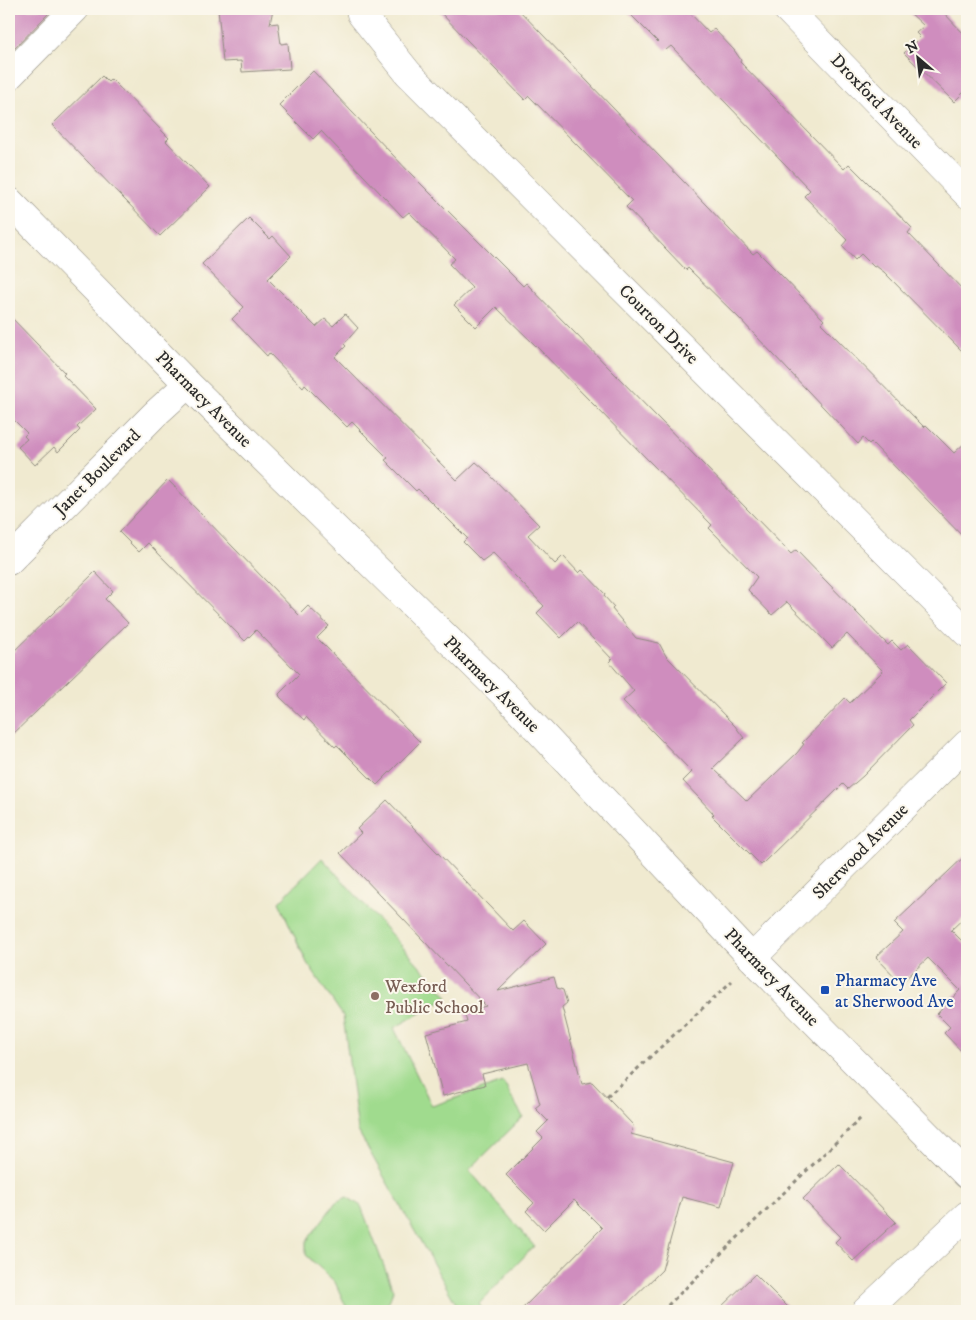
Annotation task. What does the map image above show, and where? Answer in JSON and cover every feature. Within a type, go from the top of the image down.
[{"type":"street","points":[[9,76],[75,9]]},
{"type":"street","name":"Courton Drive","points":[[360,9],[361,14],[408,73],[967,633]]},
{"type":"street","name":"Droxford Avenue","points":[[787,9],[967,194]]},
{"type":"street","name":"Pharmacy Avenue","points":[[9,202],[188,384],[512,702],[752,958],[967,1175]]},
{"type":"street","name":"Janet Boulevard","points":[[9,561],[155,414],[188,384]]},
{"type":"street","name":"Sherwood Avenue","points":[[752,958],[967,744]]},
{"type":"street","points":[[866,1311],[967,1215]]},
{"type":"path","points":[[607,1097],[732,981]]},
{"type":"path","points":[[662,1311],[863,1116]]},
{"type":"green space","points":[[322,858],[448,997],[394,1028],[432,1106],[503,1082],[523,1117],[469,1170],[534,1246],[479,1304],[484,1311],[460,1311],[358,1131],[343,1016],[307,963],[279,902]]},
{"type":"green space","points":[[347,1197],[361,1206],[393,1290],[386,1305],[377,1311],[348,1311],[335,1282],[306,1255],[306,1242],[336,1202]]},
{"type":"building","points":[[9,9],[53,9],[9,54]]},
{"type":"building","points":[[218,9],[273,9],[270,24],[278,23],[281,44],[288,43],[290,69],[242,72],[241,61],[223,62]]},
{"type":"building","points":[[437,9],[518,9],[753,254],[757,251],[782,276],[824,320],[821,323],[924,427],[926,425],[954,453],[967,441],[967,541],[871,442],[869,444],[863,438],[858,444],[739,318],[688,268],[686,270],[626,207],[632,201],[529,96],[525,100]]},
{"type":"building","points":[[625,9],[686,9],[709,33],[714,29],[734,50],[741,60],[740,62],[844,169],[849,164],[871,186],[912,228],[908,233],[967,294],[967,356],[884,272],[876,266],[874,267],[861,254],[855,260],[842,246],[847,240],[804,196],[810,190],[671,46],[666,50]]},
{"type":"building","points":[[906,9],[940,9],[967,37],[967,89],[954,102],[904,53],[920,37],[916,33],[924,26]]},
{"type":"building","points":[[313,71],[411,174],[523,286],[526,283],[791,554],[796,550],[888,645],[892,641],[901,650],[908,644],[946,683],[909,720],[913,725],[863,776],[848,789],[843,784],[761,865],[712,816],[714,814],[683,781],[692,772],[623,701],[634,691],[609,662],[612,659],[577,622],[561,638],[537,613],[544,606],[493,553],[482,561],[463,542],[467,538],[418,489],[416,491],[385,460],[388,458],[352,422],[347,427],[305,385],[303,388],[269,353],[267,356],[232,319],[244,307],[202,264],[249,218],[270,239],[273,236],[291,256],[268,279],[316,327],[325,319],[333,326],[345,314],[358,328],[344,344],[346,346],[335,357],[457,480],[476,462],[484,469],[539,525],[528,535],[555,564],[563,556],[579,573],[582,570],[605,594],[604,596],[614,607],[612,609],[636,638],[659,643],[666,656],[735,726],[744,738],[713,768],[747,801],[797,753],[804,744],[802,743],[845,698],[850,703],[883,671],[847,634],[832,648],[787,602],[772,615],[748,590],[757,577],[709,528],[712,525],[533,343],[496,307],[476,327],[454,305],[472,288],[449,264],[455,259],[409,212],[403,217],[321,131],[313,139],[279,105]]},
{"type":"building","points":[[102,76],[108,82],[111,79],[169,138],[166,141],[210,187],[160,236],[52,125]]},
{"type":"building","points":[[9,315],[65,373],[63,375],[96,409],[77,427],[80,430],[58,452],[54,447],[35,465],[18,447],[27,439],[24,436],[27,433],[9,415]]},
{"type":"building","points":[[168,480],[299,615],[308,606],[329,626],[317,638],[420,742],[377,785],[337,745],[335,747],[306,717],[304,720],[280,697],[279,694],[299,674],[256,630],[245,641],[148,543],[139,552],[119,532]]},
{"type":"building","points":[[95,572],[113,591],[105,599],[128,623],[9,738],[9,656]]},
{"type":"building","points":[[387,800],[513,931],[524,921],[546,944],[498,991],[554,977],[557,988],[563,990],[567,1003],[562,1007],[582,1084],[592,1082],[633,1125],[631,1134],[734,1162],[721,1207],[682,1197],[662,1270],[620,1311],[520,1311],[602,1228],[574,1200],[544,1230],[526,1211],[534,1203],[506,1175],[543,1138],[537,1132],[548,1121],[535,1108],[540,1104],[528,1063],[482,1074],[485,1085],[443,1096],[426,1033],[467,1022],[464,1012],[486,1006],[340,853],[361,833],[357,829]]},
{"type":"building","points":[[967,854],[967,915],[951,930],[967,946],[967,1057],[944,1033],[950,1027],[937,1014],[960,990],[928,958],[901,983],[876,957],[903,932],[894,923]]},
{"type":"building","points":[[839,1164],[896,1222],[853,1261],[835,1242],[840,1237],[803,1199]]},
{"type":"building","points":[[755,1274],[792,1311],[717,1311]]},
{"type":"place","name":"Pharmacy Ave at Sherwood Ave","points":[[825,990]]},
{"type":"place","name":"Wexford Public School","points":[[375,996]]}]
